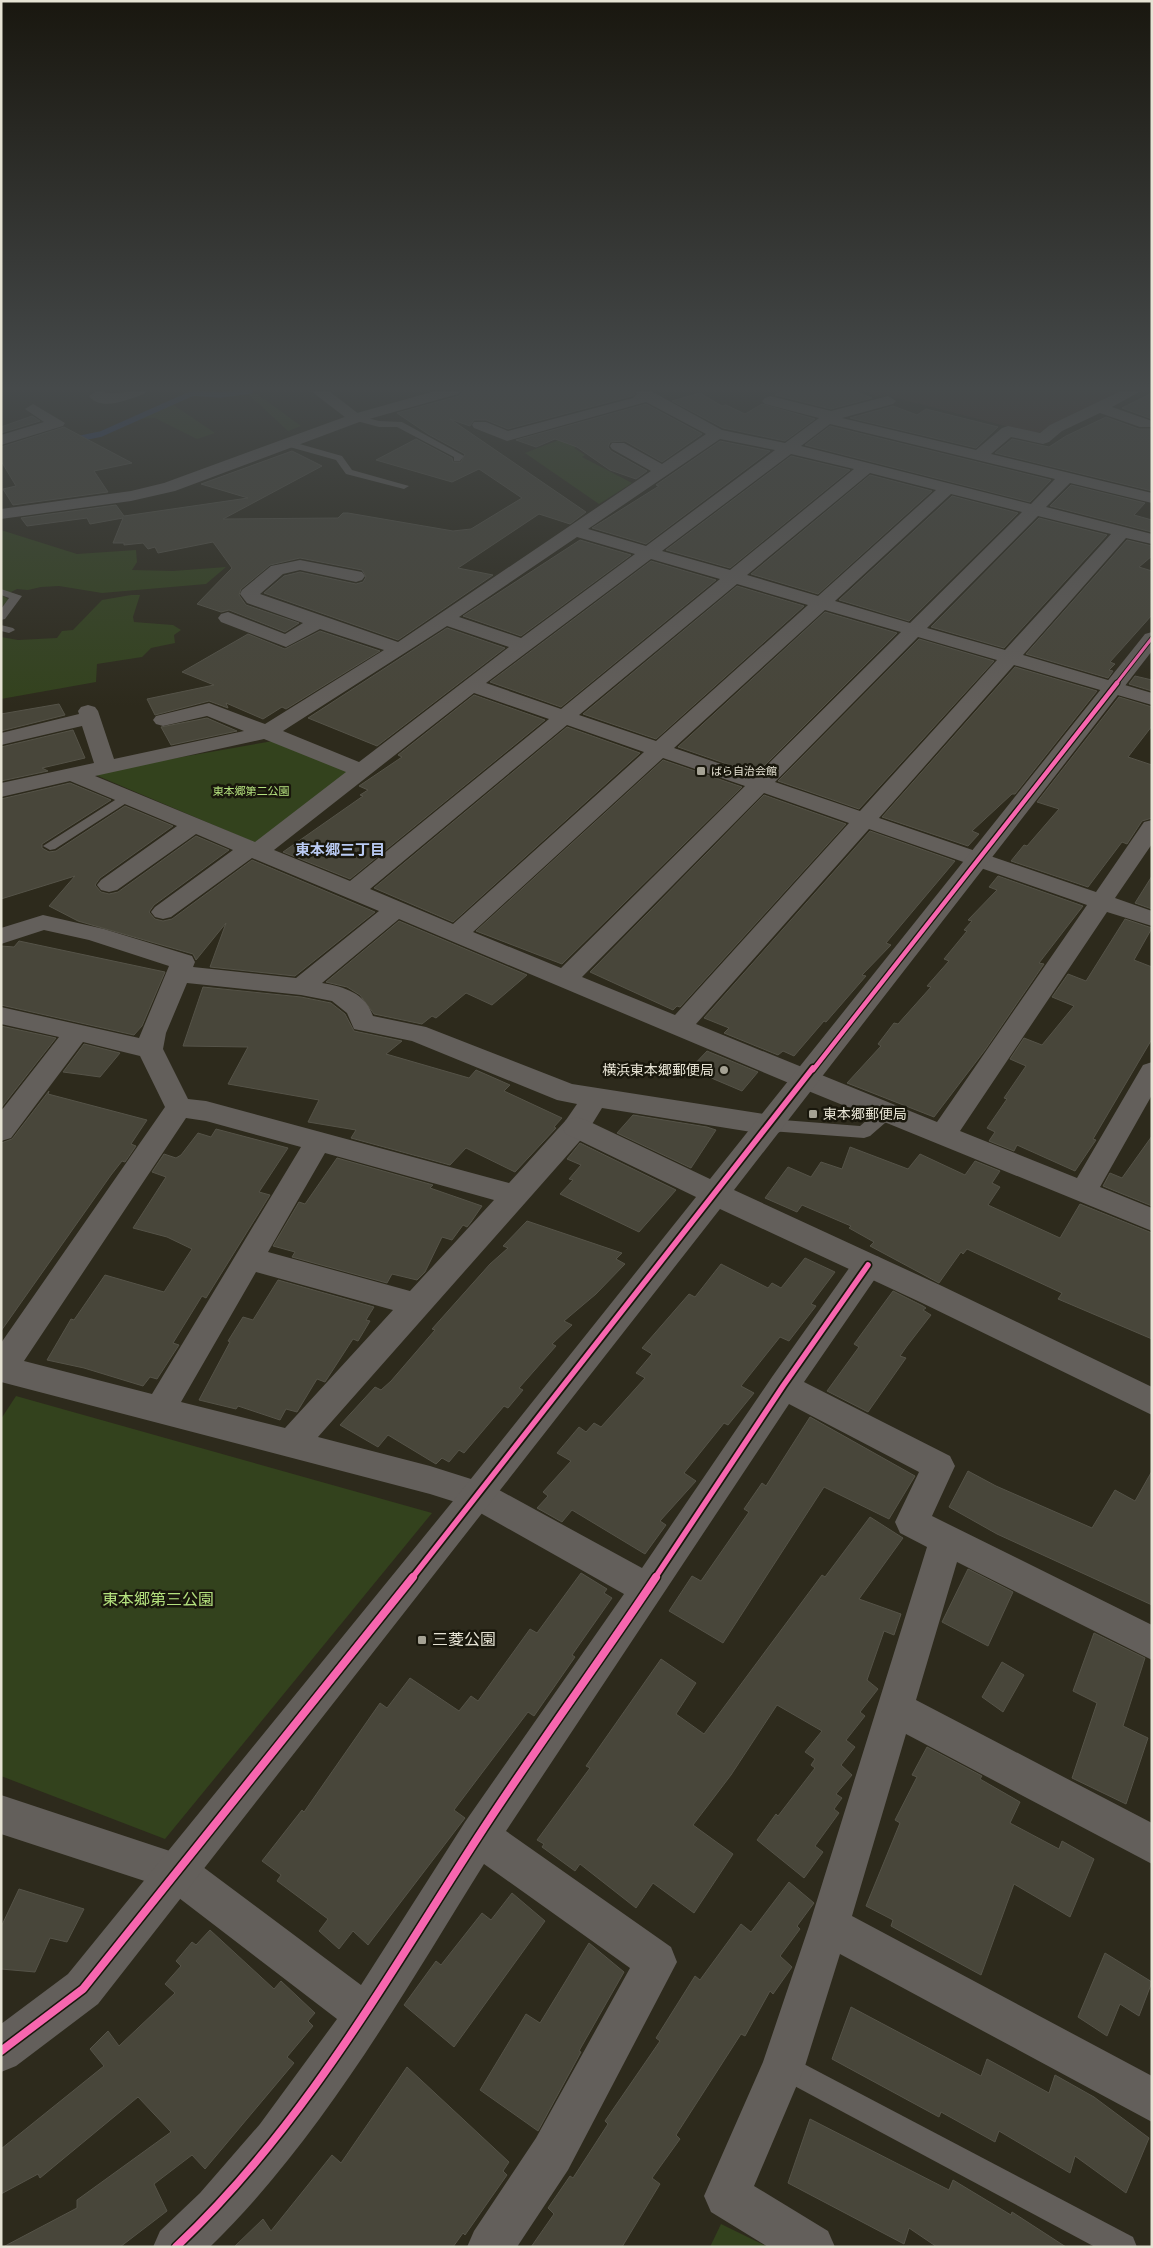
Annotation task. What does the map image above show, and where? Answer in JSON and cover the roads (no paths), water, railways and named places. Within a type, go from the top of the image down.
[{"type":"street","points":[[1,514],[131,496]]},
{"type":"street","points":[[1,790],[267,732],[400,649],[626,496]]},
{"type":"street","points":[[163,912],[254,850],[362,771],[471,686],[724,496]]},
{"type":"street","points":[[353,891],[832,496]]},
{"type":"street","points":[[456,934],[939,496]]},
{"type":"street","points":[[979,496],[1152,539]]},
{"type":"street","points":[[565,980],[1049,496]]},
{"type":"street","points":[[575,531],[1152,699]]},
{"type":"street","points":[[679,1027],[1008,657],[1122,532]]},
{"type":"street","points":[[356,576],[332,576],[300,565],[277,570],[249,594],[254,599],[400,649]]},
{"type":"street","points":[[228,618],[286,641],[318,622]]},
{"type":"street","points":[[445,619],[525,646]]},
{"type":"street","points":[[1,2051],[83,1989],[478,1495],[716,1194],[977,858],[1152,638]]},
{"type":"street","points":[[471,686],[1152,918]]},
{"type":"street","points":[[163,720],[209,709],[362,771]]},
{"type":"street","points":[[1,739],[89,715],[106,766]]},
{"type":"street","points":[[71,774],[565,980],[1152,1220]]},
{"type":"street","points":[[109,885],[194,825]]},
{"type":"street","points":[[943,1134],[1152,827]]},
{"type":"street","points":[[301,987],[397,909]]},
{"type":"street","points":[[1,936],[43,922],[95,934],[183,962],[153,1033],[150,1049],[179,1108]]},
{"type":"street","points":[[179,974],[301,987],[340,994],[358,1009],[363,1023],[417,1033],[567,1093],[594,1099],[770,1125]]},
{"type":"street","points":[[1,1015],[78,1031],[150,1049]]},
{"type":"street","points":[[1,1131],[78,1031]]},
{"type":"street","points":[[1083,1192],[1152,1071]]},
{"type":"street","points":[[291,1444],[576,1127],[594,1099]]},
{"type":"street","points":[[179,1108],[206,1111],[515,1195]]},
{"type":"street","points":[[179,1108],[2,1368],[430,1480],[478,1495],[648,1589]]},
{"type":"street","points":[[576,1127],[1152,1402]]},
{"type":"street","points":[[160,1409],[318,1141]]},
{"type":"street","points":[[248,1258],[416,1305]]},
{"type":"street","points":[[176,2247],[216,2208],[276,2140],[366,2015],[479,1836],[648,1589],[783,1386],[868,1265]]},
{"type":"street","points":[[783,1386],[938,1466],[912,1522],[1152,1642]]},
{"type":"street","points":[[812,2247],[727,2196],[783,2066],[829,1926],[946,1540]]},
{"type":"street","points":[[895,1709],[1152,1844]]},
{"type":"street","points":[[1,1814],[177,1872],[366,2015]]},
{"type":"street","points":[[479,1836],[656,1962],[552,2154],[490,2247]]},
{"type":"street","points":[[829,1926],[1152,2100]]},
{"type":"lane","points":[[1,592],[16,596],[1,617]]},
{"type":"lane","points":[[50,846],[126,797]]},
{"type":"lane","points":[[770,1125],[864,1132],[888,1112]]},
{"type":"lane","points":[[783,2066],[1123,2247]]},
{"type":"place","name":"ばら自治会館","points":[[701,771]]},
{"type":"place","name":"横浜東本郷郵便局","points":[[724,1070]]},
{"type":"place","name":"東本郷郵便局","points":[[813,1114]]},
{"type":"place","name":"三菱公園","points":[[422,1640]]},
{"type":"district","name":"東本郷三丁目","points":[[340,850]]},
{"type":"park label","name":"東本郷第二公園","points":[[251,791]]},
{"type":"park label","name":"東本郷第三公園","points":[[158,1600]]}]
